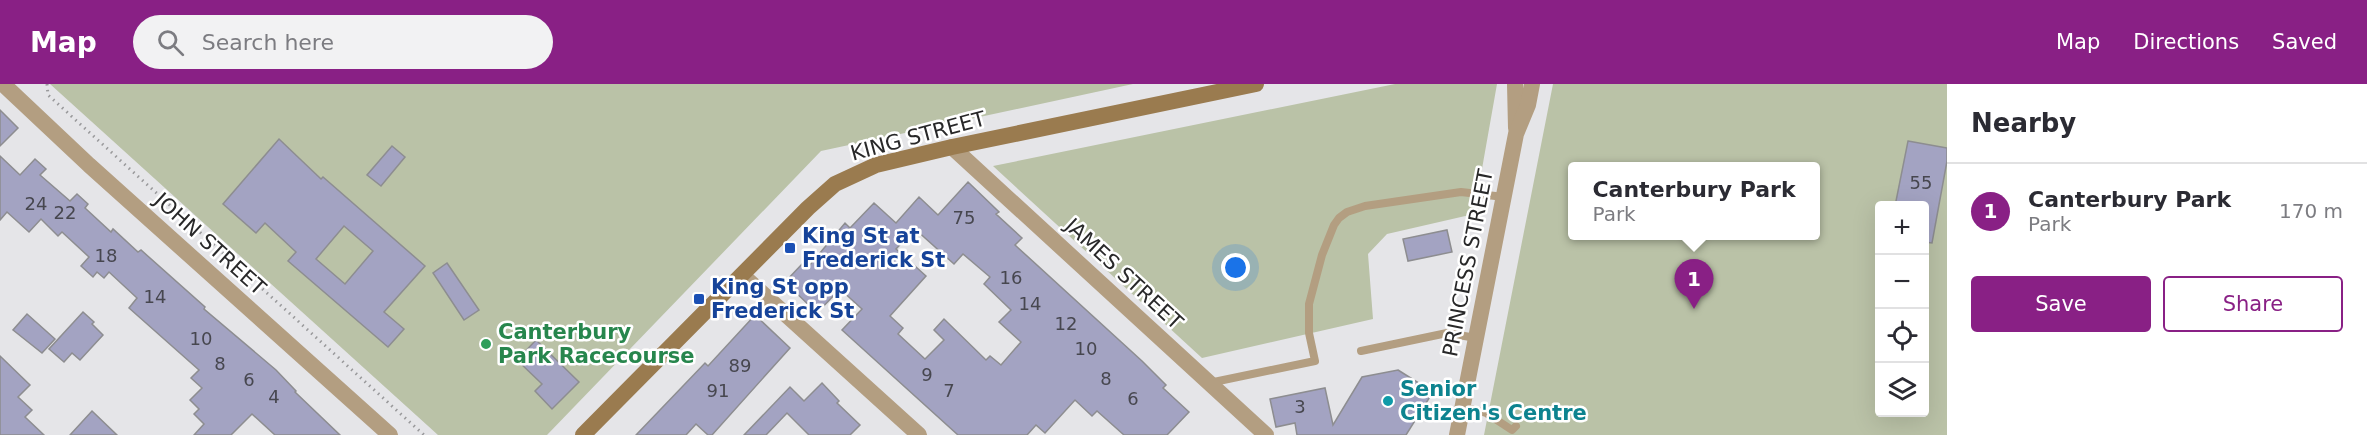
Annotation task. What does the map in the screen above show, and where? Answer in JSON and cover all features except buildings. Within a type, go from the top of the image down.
[{"type":"main road","name":"KING STREET","points":[[583,435],[808,208],[836,184],[876,165],[951,147],[1256,84]]},
{"type":"street","name":"JOHN STREET","points":[[3,84],[89,165],[390,435]]},
{"type":"street","name":"PRINCESS STREET","points":[[1515,84],[1516,134]]},
{"type":"street","name":"PRINCESS STREET","points":[[1458,435],[1516,134],[1528,105],[1532,84]]},
{"type":"street","name":"JAMES STREET","points":[[951,147],[1266,435]]},
{"type":"street","points":[[742,275],[919,435]]},
{"type":"lane","points":[[1209,383],[1315,361],[1309,333],[1310,304],[1322,255],[1334,225],[1347,212],[1365,206],[1461,192],[1504,197]]},
{"type":"lane","points":[[1361,351],[1447,333],[1476,338]]},
{"type":"lane","points":[[1463,407],[1486,413],[1512,430],[1516,426]]},
{"type":"path","points":[[47,84],[48,95],[424,435]]},
{"type":"green space","name":"Canterbury Park Racecourse","points":[[50,84],[1133,84],[821,151],[547,435],[438,435]]},
{"type":"green space","points":[[1395,84],[1497,84],[1474,214],[1387,234],[1368,254],[1373,319],[1202,358],[993,166]]},
{"type":"green space","points":[[1553,84],[1947,84],[1947,435],[1484,435]]},
{"type":"place","name":"King St at Frederick St","points":[[790,248]]},
{"type":"place","name":"King St opp Frederick St","points":[[699,299]]},
{"type":"place","name":"Canterbury Park","points":[[1694,309]]},
{"type":"place","name":"Canterbury Park Racecourse","points":[[486,344]]},
{"type":"place","name":"Senior Citizen's Centre","points":[[1388,401]]}]
